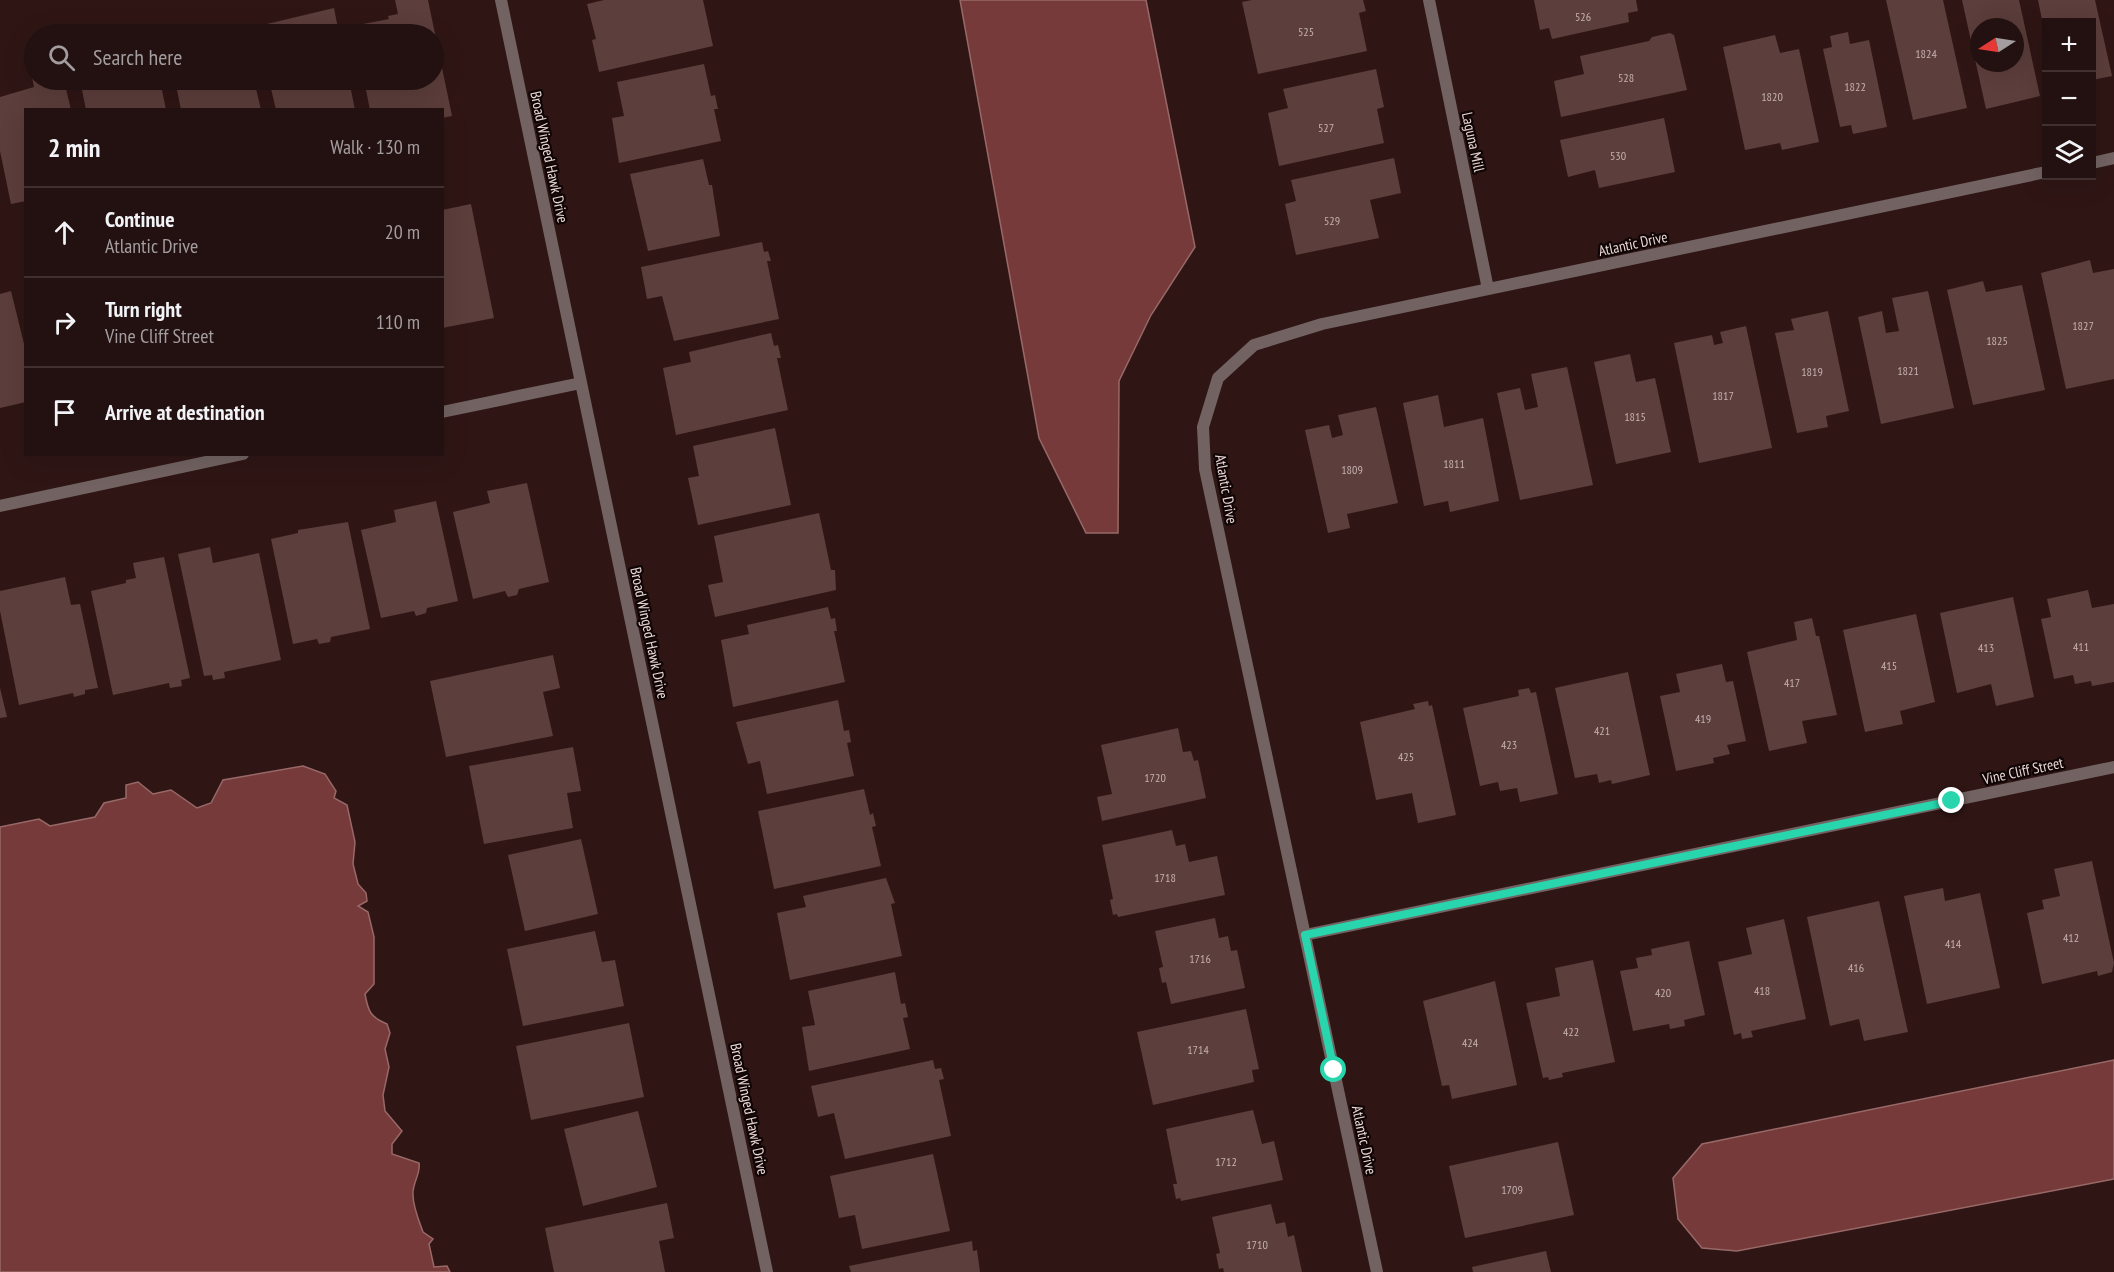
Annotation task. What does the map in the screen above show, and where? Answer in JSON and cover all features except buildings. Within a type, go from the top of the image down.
[{"type":"street","name":"Broad Winged Hawk Drive","points":[[501,0],[767,1272]]},
{"type":"street","name":"Laguna Mill","points":[[1429,0],[1488,290]]},
{"type":"street","points":[[2096,162],[2114,158]]},
{"type":"street","name":"Atlantic Drive","points":[[1377,1272],[1205,469],[1203,428],[1218,378],[1254,345],[1322,324],[2042,173]]},
{"type":"street","points":[[444,412],[581,383]]},
{"type":"street","points":[[0,506],[234,456]]},
{"type":"street","name":"Vine Cliff Street","points":[[1305,935],[2114,767]]},
{"type":"shaded area","points":[[960,0],[1146,0],[1195,247],[1151,315],[1119,381],[1118,533],[1086,533],[1039,438]]},
{"type":"shaded area","points":[[303,766],[325,774],[336,791],[334,798],[347,805],[355,842],[353,864],[358,884],[366,893],[367,901],[358,906],[368,912],[374,937],[374,984],[365,994],[366,1000],[371,1013],[387,1024],[390,1033],[385,1049],[389,1067],[383,1095],[385,1111],[402,1131],[392,1144],[392,1154],[419,1163],[413,1191],[415,1209],[423,1232],[433,1239],[429,1244],[434,1267],[447,1266],[450,1272],[0,1272],[0,827],[39,819],[50,826],[95,817],[104,803],[126,798],[126,785],[138,782],[153,794],[171,790],[197,808],[211,803],[223,780]]},
{"type":"shaded area","points":[[2114,1060],[2114,1179],[1737,1251],[1702,1248],[1678,1219],[1673,1178],[1702,1144]]},
{"type":"route","points":[[1334,1070],[1305,935],[1952,801]]}]
